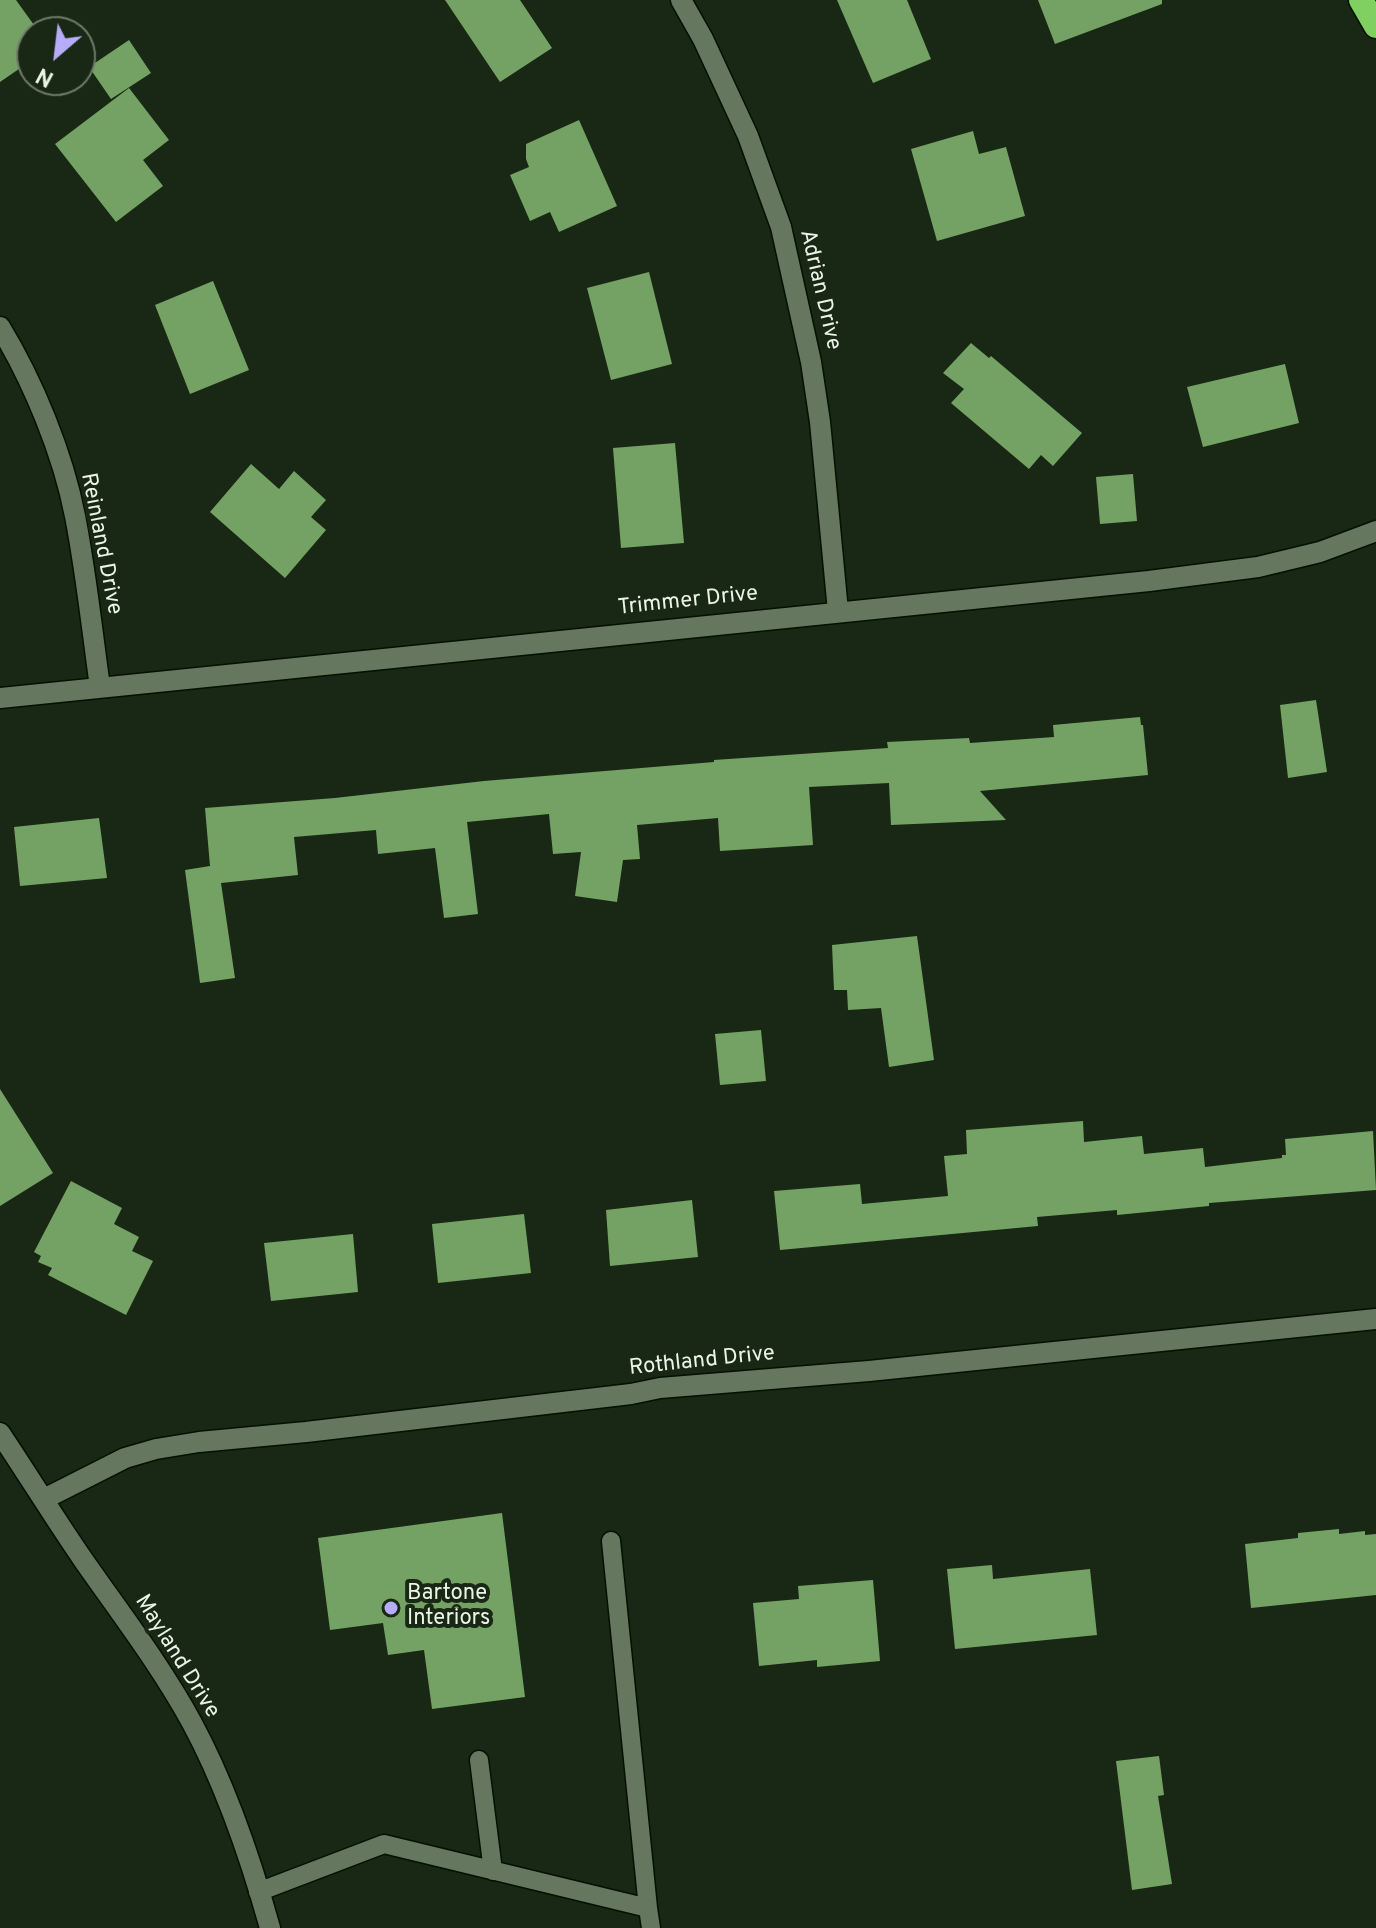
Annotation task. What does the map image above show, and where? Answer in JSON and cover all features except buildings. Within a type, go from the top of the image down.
[{"type":"highway","points":[[1361,0],[1376,26]]},
{"type":"street","name":"Adrian Drive","points":[[681,0],[703,39],[748,136],[781,227],[811,362],[820,422],[838,611]]},
{"type":"street","name":"Reinland Drive","points":[[0,327],[39,406],[75,515],[100,687]]},
{"type":"street","name":"Trimmer Drive","points":[[0,698],[1149,581],[1258,567],[1320,552],[1376,531]]},
{"type":"street","name":"Rothland Drive","points":[[44,1499],[125,1458],[199,1442],[445,1416],[660,1388],[869,1371],[1376,1319]]},
{"type":"street","name":"Mayland Drive","points":[[0,1433],[191,1722],[215,1770],[270,1928]]},
{"type":"lane","points":[[611,1541],[651,1928]]},
{"type":"lane","points":[[479,1760],[493,1871]]},
{"type":"lane","points":[[258,1892],[384,1844],[648,1908]]},
{"type":"place","name":"Bartone Interiors","points":[[391,1608]]}]
